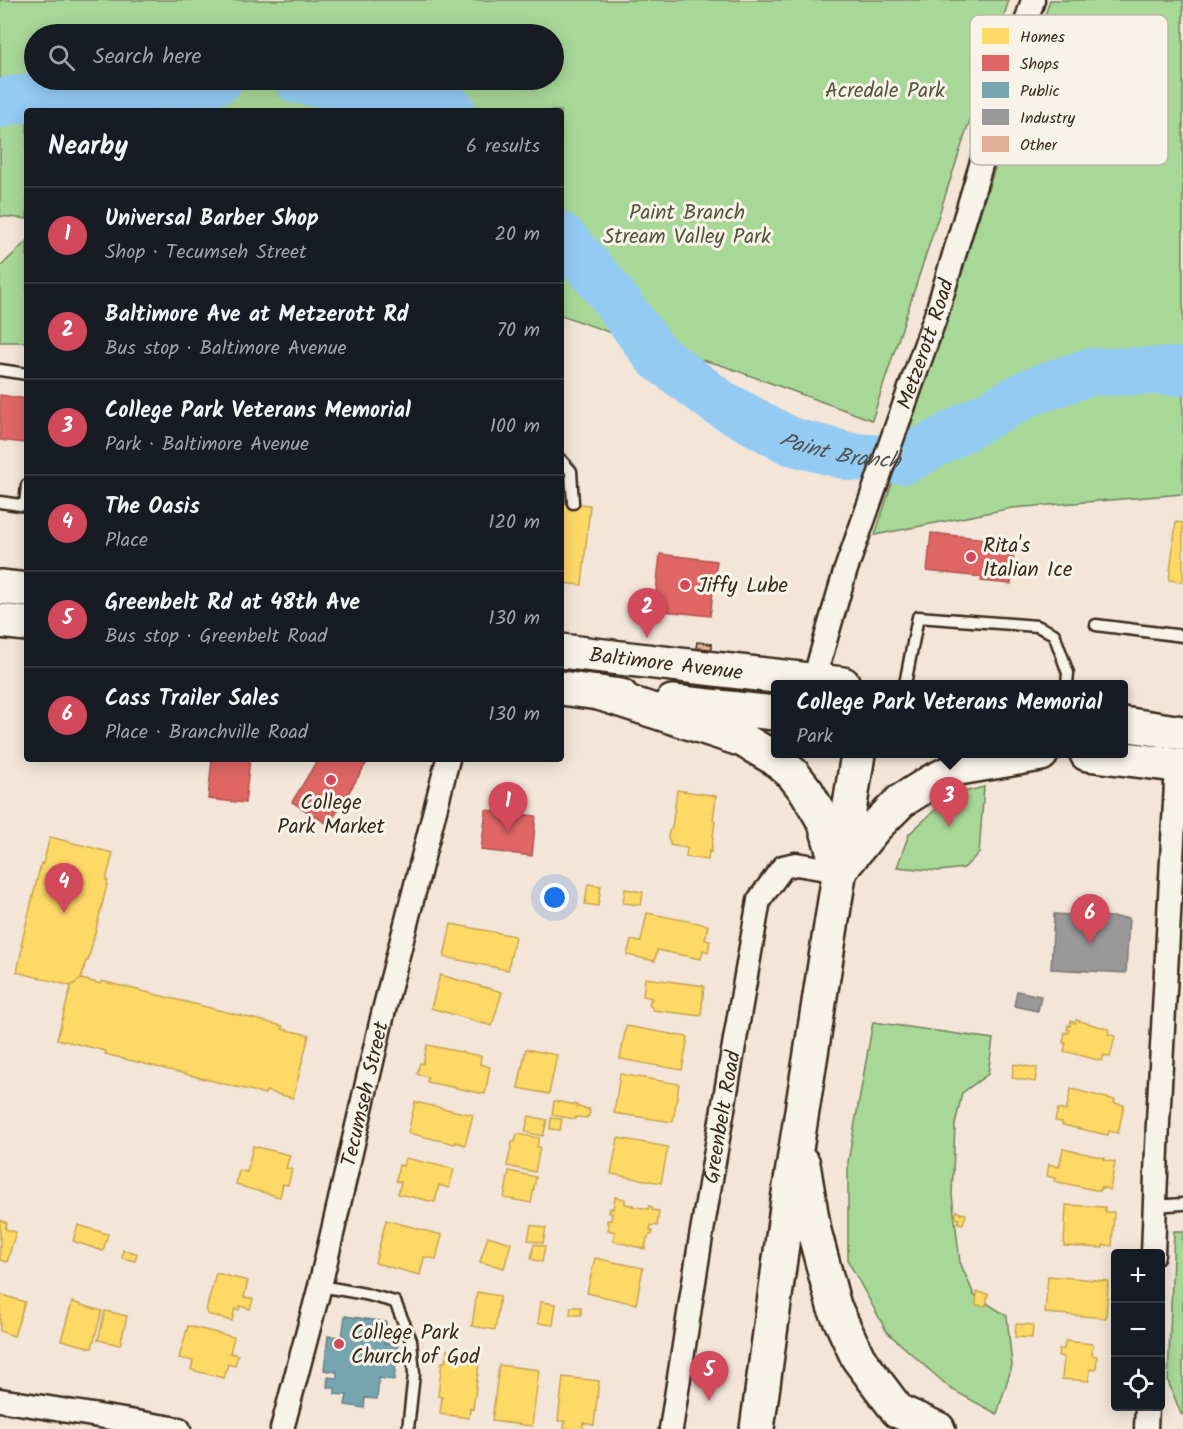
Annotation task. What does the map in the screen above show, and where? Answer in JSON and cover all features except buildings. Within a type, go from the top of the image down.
[{"type":"main road","points":[[0,586],[24,590]]},
{"type":"main road","points":[[0,621],[24,624]]},
{"type":"main road","name":"Baltimore Avenue","points":[[564,651],[799,680]]},
{"type":"main road","name":"Baltimore Avenue","points":[[564,688],[771,713]]},
{"type":"main road","points":[[599,693],[743,740],[771,756]]},
{"type":"main road","points":[[1128,724],[1183,733]]},
{"type":"main road","points":[[774,758],[793,774],[807,792],[825,823],[839,871]]},
{"type":"main road","points":[[757,1429],[798,1135],[857,758]]},
{"type":"main road","points":[[839,871],[875,827],[901,801],[931,782],[960,768],[1014,758]]},
{"type":"main road","points":[[1126,758],[1180,765]]},
{"type":"main road","points":[[798,1135],[814,1231],[831,1296],[858,1358],[898,1411],[938,1429]]},
{"type":"street","name":"Metzerott Road","points":[[825,680],[845,572],[936,315],[982,165]]},
{"type":"street","name":"Tecumseh Street","points":[[282,1429],[320,1286],[383,1014],[447,762]]},
{"type":"street","points":[[1153,1249],[1158,1122],[1180,765]]},
{"type":"street","name":"Greenbelt Road","points":[[671,1429],[700,1243],[759,900],[783,867],[796,864],[839,871]]},
{"type":"street","points":[[0,1400],[179,1429]]},
{"type":"street","points":[[1146,1429],[1147,1411]]},
{"type":"lane","points":[[0,370],[24,374]]},
{"type":"lane","points":[[564,463],[571,471],[573,503]]},
{"type":"lane","points":[[0,502],[24,506]]},
{"type":"lane","points":[[906,680],[918,617],[1037,626],[1053,634],[1068,673],[1067,680]]},
{"type":"lane","points":[[1096,625],[1183,636]]},
{"type":"lane","points":[[1154,1206],[1183,1204]]},
{"type":"lane","points":[[320,1286],[395,1302],[411,1340],[414,1374],[408,1429]]},
{"type":"green space","name":"Paint Branch Stream Valley Park","points":[[0,0],[1009,0],[1004,15],[970,15],[970,120],[872,420],[721,365],[645,345],[564,316],[564,108],[24,108],[24,219],[0,216]]},
{"type":"green space","points":[[1050,0],[1183,0],[1183,494],[1012,508],[875,535],[996,165],[1168,165],[1168,15],[1045,15]]},
{"type":"green space","points":[[24,244],[24,342],[0,342],[0,267]]},
{"type":"green space","points":[[984,787],[979,853],[964,868],[939,871],[897,867],[909,834],[946,800],[960,793]]},
{"type":"green space","points":[[873,1022],[993,1039],[988,1074],[962,1093],[955,1125],[952,1195],[960,1262],[974,1295],[1007,1316],[1012,1366],[997,1414],[951,1389],[887,1332],[848,1261],[848,1162]]},
{"type":"green space","points":[[1174,1231],[1183,1231],[1183,1415],[1168,1381]]},
{"type":"waterway","name":"Paint Branch","points":[[0,104],[12,100],[116,90]]},
{"type":"waterway","name":"Paint Branch","points":[[361,90],[444,103],[449,108]]},
{"type":"waterway","name":"Paint Branch","points":[[564,239],[606,287],[657,356],[718,402],[790,441],[852,457],[905,460],[1030,392],[1089,372],[1183,372]]},
{"type":"place","name":"Rita's Italian Ice","points":[[971,557]]},
{"type":"place","name":"Jiffy Lube","points":[[685,585]]},
{"type":"place","name":"Baltimore Ave at Metzerott Rd","points":[[647,638]]},
{"type":"place","name":"College Park Market","points":[[331,780]]},
{"type":"place","name":"College Park Veterans Memorial","points":[[949,827]]},
{"type":"place","name":"Universal Barber Shop","points":[[508,832]]},
{"type":"place","name":"The Oasis","points":[[64,913]]},
{"type":"place","name":"Cass Trailer Sales","points":[[1090,944]]},
{"type":"place","name":"College Park Church of God","points":[[339,1344]]},
{"type":"place","name":"Greenbelt Rd at 48th Ave","points":[[709,1401]]},
{"type":"park label","name":"Acredale Park","points":[[885,90]]}]
